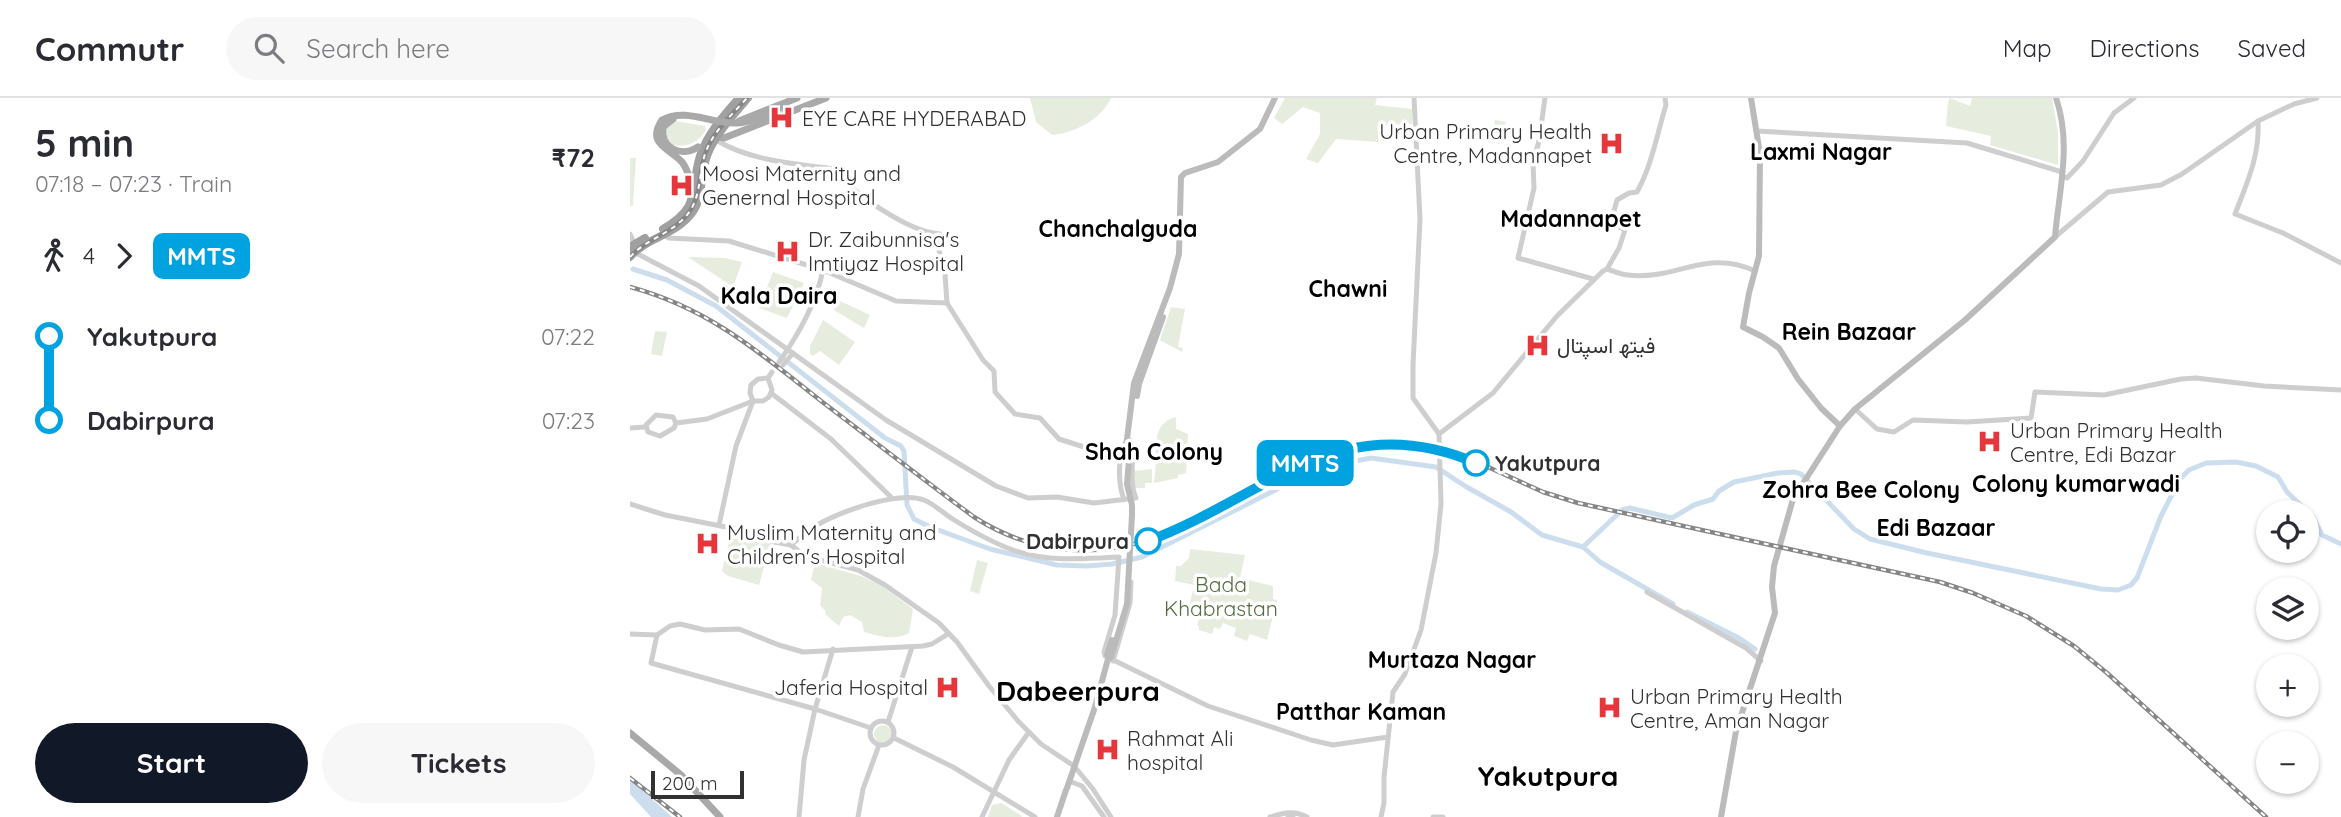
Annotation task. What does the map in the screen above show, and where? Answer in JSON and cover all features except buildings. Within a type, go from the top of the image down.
[{"type":"highway","points":[[632,250],[680,226],[695,209],[706,157],[739,98]]},
{"type":"highway","points":[[632,250],[686,211],[692,201],[700,157],[748,98]]},
{"type":"main road","points":[[731,119],[736,121],[797,98]]},
{"type":"main road","points":[[807,98],[742,126],[669,120],[665,124],[663,138],[672,148],[684,153],[717,135],[751,127],[826,98]]},
{"type":"main road","points":[[686,211],[691,192],[690,179],[681,162],[659,144],[657,134],[662,120],[677,114],[730,123],[742,122],[818,98]]},
{"type":"main road","points":[[1127,445],[1139,384],[1172,289],[1181,254],[1185,178],[1187,175],[1220,165],[1262,131],[1277,98]]},
{"type":"main road","points":[[1057,817],[1094,710],[1126,604],[1132,515],[1127,484],[1127,445],[1134,383],[1170,288],[1179,254],[1181,177],[1185,173],[1218,162],[1260,129],[1277,98]]},
{"type":"main road","points":[[1751,98],[1760,154],[1759,248],[1743,327],[1779,348],[1798,379],[1821,408],[1840,426]]},
{"type":"main road","points":[[1721,817],[1736,732],[1775,613],[1772,587],[1774,566],[1793,499],[1840,426],[1855,409],[1922,357],[2056,237],[2064,151],[2063,126],[2055,98]]},
{"type":"main road","points":[[748,117],[751,127]]},
{"type":"main road","points":[[630,733],[681,775],[720,817]]},
{"type":"street","points":[[1381,817],[1393,692],[1405,674],[1421,630],[1436,553],[1442,479],[1439,434],[1413,398],[1420,219],[1414,98]]},
{"type":"street","points":[[1545,98],[1533,163],[1534,188],[1518,258],[1593,279]]},
{"type":"street","points":[[1439,434],[1493,393],[1529,347],[1593,279],[1607,269],[1625,230],[1611,222],[1617,201],[1640,188],[1650,164],[1666,105],[1665,98]]},
{"type":"street","points":[[1756,131],[1967,143],[2062,174],[2067,178],[2084,160],[2114,113],[2134,98]]},
{"type":"street","points":[[2056,237],[2108,192],[2161,185],[2182,174],[2258,121],[2294,104],[2317,98]]},
{"type":"street","points":[[2258,121],[2256,153],[2250,177],[2235,214],[2283,233],[2341,263]]},
{"type":"street","points":[[630,234],[632,250],[688,279],[886,420],[996,486],[1028,498],[1057,497],[1094,503],[1136,498],[1131,487],[1133,447],[1084,447],[1059,439],[1040,418],[1016,414],[995,392],[994,371],[983,360],[947,303],[945,274],[939,250],[940,234],[926,232],[897,219],[842,179],[834,169],[772,160],[736,150],[717,135]]},
{"type":"street","points":[[664,235],[669,238],[729,241],[823,270],[896,301],[947,303]]},
{"type":"street","points":[[1607,269],[1629,276],[1714,261],[1738,263],[1755,271]]},
{"type":"street","points":[[781,363],[791,351],[813,302],[823,270]]},
{"type":"street","points":[[676,423],[707,419],[752,401],[763,401],[771,393],[771,377],[758,379],[751,385],[752,401],[736,446],[719,525]]},
{"type":"street","points":[[1855,409],[1877,429],[1894,432],[1913,419],[1987,421],[2031,418],[2035,392],[2104,395],[2196,378],[2264,386],[2341,390]]},
{"type":"street","points":[[771,393],[831,439],[891,497]]},
{"type":"street","points":[[645,427],[656,415],[671,416],[676,423]]},
{"type":"street","points":[[645,427],[648,432],[660,436],[671,431],[676,423]]},
{"type":"street","points":[[630,428],[645,427]]},
{"type":"street","points":[[1124,500],[1120,487],[1127,445]]},
{"type":"street","points":[[790,545],[818,525],[891,497],[928,501],[952,519],[1015,551],[1046,557],[1118,558],[1115,615],[1104,652],[1109,658],[1208,706],[1333,746],[1388,737]]},
{"type":"street","points":[[630,504],[790,545],[805,556],[858,570],[875,578],[933,618],[957,642],[989,686],[1029,732],[1041,744],[1074,766],[1111,817]]},
{"type":"street","points":[[1109,658],[1131,596],[1131,570],[1119,572]]},
{"type":"street","points":[[1118,588],[1131,588]]},
{"type":"street","points":[[1647,593],[1746,648],[1760,661]]},
{"type":"street","points":[[1117,596],[1131,596]]},
{"type":"street","points":[[630,634],[657,635],[670,626],[680,625],[705,630],[739,629],[794,650],[932,645],[948,634]]},
{"type":"street","points":[[657,635],[650,663],[815,709],[871,728]]},
{"type":"street","points":[[888,722],[912,647]]},
{"type":"street","points":[[799,817],[804,760],[815,709],[833,649]]},
{"type":"street","points":[[879,746],[872,740],[871,728],[877,722],[888,722]]},
{"type":"street","points":[[879,746],[888,744],[894,738],[894,731],[888,722]]},
{"type":"street","points":[[982,817],[1009,760],[1029,732]]},
{"type":"street","points":[[894,738],[953,767],[1035,817]]},
{"type":"street","points":[[858,817],[863,789],[879,746]]},
{"type":"street","points":[[1067,787],[1082,786],[1104,817]]},
{"type":"street","points":[[1270,817],[1286,812],[1307,817]]},
{"type":"street","points":[[1433,817],[1443,817]]},
{"type":"green space","points":[[1030,98],[1111,98],[1094,119],[1069,131],[1052,135],[1036,122]]},
{"type":"green space","points":[[1285,98],[1377,98],[1375,105],[1412,109],[1412,124],[1380,125],[1378,142],[1336,139],[1318,163],[1306,159],[1320,134],[1320,113],[1303,107],[1282,124],[1274,118]]},
{"type":"green space","points":[[1950,98],[1970,106],[1972,98],[2052,98],[2058,132],[2058,165],[1990,145],[1991,136],[1946,126]]},
{"type":"green space","points":[[1495,120],[1506,122],[1499,144],[1490,141]]},
{"type":"green space","points":[[675,121],[705,126],[706,130],[690,144],[671,145],[664,133]]},
{"type":"green space","points":[[630,158],[636,158],[633,206],[630,206]]},
{"type":"green space","points":[[688,257],[725,258],[742,262],[733,287]]},
{"type":"green space","points":[[773,272],[804,283],[787,318],[759,308]]},
{"type":"green space","points":[[840,301],[870,315],[864,328],[834,310]]},
{"type":"green space","points":[[1171,307],[1185,309],[1178,347],[1183,348],[1182,352],[1160,340]]},
{"type":"green space","points":[[823,320],[855,342],[839,365],[820,351],[813,356],[810,354],[810,346]]},
{"type":"green space","points":[[655,331],[667,332],[662,356],[651,354]]},
{"type":"green space","points":[[1176,417],[1176,429],[1188,434],[1187,454],[1177,458],[1177,452],[1165,451],[1164,459],[1156,458],[1158,433],[1164,423]]},
{"type":"green space","points":[[1187,458],[1186,473],[1178,475],[1178,478],[1154,483],[1156,463]]},
{"type":"green space","points":[[1152,469],[1152,483],[1145,483],[1145,488],[1133,488],[1133,471]]},
{"type":"green space","points":[[732,530],[771,543],[759,585],[728,576],[722,571]]},
{"type":"green space","name":"Bada Khabrastan","points":[[1190,549],[1245,555],[1240,578],[1273,586],[1273,599],[1277,600],[1267,640],[1250,634],[1247,641],[1234,636],[1236,628],[1223,623],[1220,629],[1214,627],[1212,634],[1199,630],[1197,625],[1201,612],[1189,608],[1194,585],[1175,581],[1176,566],[1181,566],[1189,558]]},
{"type":"green space","points":[[977,560],[988,563],[979,594],[970,591]]},
{"type":"green space","points":[[815,563],[861,576],[882,586],[913,609],[909,633],[893,637],[864,632],[862,622],[850,615],[843,617],[839,626],[820,606],[822,588],[811,580]]},
{"type":"green space","points":[[879,725],[887,725],[892,734],[890,741],[879,743],[874,738],[874,730]]},
{"type":"green space","points":[[1001,803],[1022,816],[988,817],[992,805]]},
{"type":"water","points":[[630,779],[672,817],[651,817],[630,794]]},
{"type":"waterway","points":[[633,269],[667,280],[716,306],[885,438],[901,446],[904,451],[907,505],[914,519],[990,549],[1057,565],[1112,564],[1142,557],[1319,468],[1371,458],[1436,467],[1511,512],[1542,535],[1583,547],[1600,562],[1673,604]]},
{"type":"waterway","points":[[1583,547],[1622,510],[1630,508],[1672,518],[1694,505],[1713,499],[1719,491],[1734,482],[1795,472],[1801,474],[1854,529],[1870,539],[2101,589],[2118,590],[2131,585],[2137,578],[2161,516],[2180,479],[2189,470],[2206,463],[2236,462],[2256,466],[2278,477],[2287,492],[2313,517],[2322,535],[2341,544]]},
{"type":"waterway","points":[[1687,612],[1755,649]]},
{"type":"railway","points":[[630,257],[677,225],[690,211],[696,198],[708,146],[723,124],[747,98]]},
{"type":"railway","points":[[630,287],[686,308],[734,335],[974,517],[1017,539],[1040,545],[1086,550],[1133,544],[1157,537],[1303,461],[1345,447],[1413,445],[1446,451],[1543,492],[1578,503],[1940,582],[2026,616],[2074,646],[2266,817]]},
{"type":"railway","points":[[630,778],[680,817]]},
{"type":"train","name":"MMTS","points":[[1148,541],[1304,464],[1346,449],[1389,444],[1413,446],[1446,452],[1476,463]]},
{"type":"place","name":"EYE CARE HYDERABAD","points":[[782,118]]},
{"type":"place","name":"Urban Primary Health Centre, Madannapet","points":[[1612,143]]},
{"type":"place","name":"Moosi Maternity and Genernal Hospital","points":[[682,185]]},
{"type":"place","name":"Dr. Zaibunnisa's Imtiyaz Hospital","points":[[788,251]]},
{"type":"place","name":"فیتھ اسپتال","points":[[1537,345]]},
{"type":"place","name":"Urban Primary Health Centre, Edi Bazar","points":[[1990,442]]},
{"type":"place","name":"Yakutpura","points":[[1476,463]]},
{"type":"place","name":"Dabirpura","points":[[1148,541]]},
{"type":"place","name":"Muslim Maternity and Children's Hospital","points":[[707,544]]},
{"type":"place","name":"Jaferia Hospital","points":[[948,687]]},
{"type":"place","name":"Urban Primary Health Centre, Aman Nagar","points":[[1610,708]]},
{"type":"place","name":"Rahmat Ali hospital","points":[[1107,750]]},
{"type":"district","name":"Laxmi Nagar","points":[[1821,151]]},
{"type":"district","name":"Madannapet","points":[[1571,218]]},
{"type":"district","name":"Chanchalguda","points":[[1118,228]]},
{"type":"district","name":"Chawni","points":[[1348,288]]},
{"type":"district","name":"Kala Daira","points":[[779,295]]},
{"type":"district","name":"Rein Bazaar","points":[[1849,331]]},
{"type":"district","name":"Shah Colony","points":[[1154,451]]},
{"type":"district","name":"Colony kumarwadi","points":[[2076,483]]},
{"type":"district","name":"Zohra Bee Colony","points":[[1861,489]]},
{"type":"district","name":"Edi Bazaar","points":[[1936,527]]},
{"type":"district","name":"Murtaza Nagar","points":[[1452,659]]},
{"type":"district","name":"Dabeerpura","points":[[1078,690]]},
{"type":"district","name":"Patthar Kaman","points":[[1361,711]]},
{"type":"district","name":"Yakutpura","points":[[1548,775]]}]
